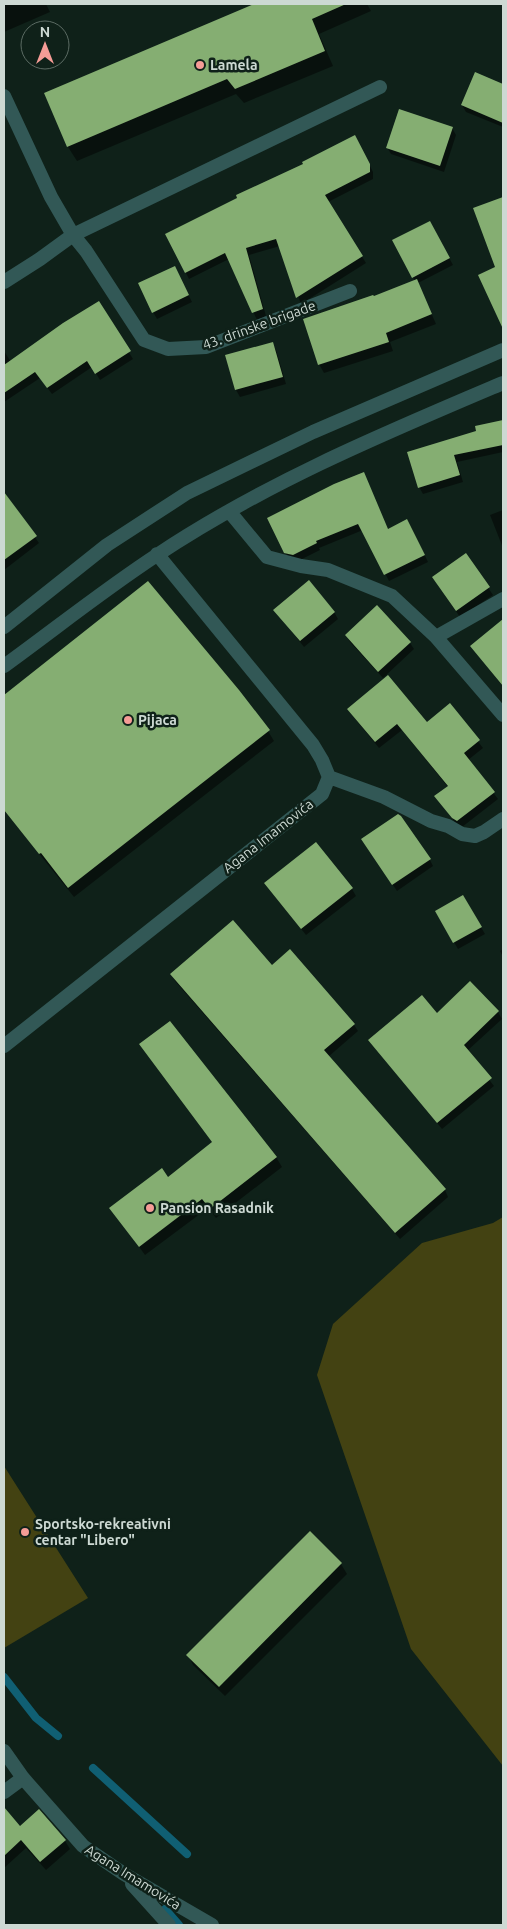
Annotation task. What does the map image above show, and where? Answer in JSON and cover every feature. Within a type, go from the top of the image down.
[{"type":"street","points":[[4,282],[73,235],[380,87]]},
{"type":"street","name":"43. drinske brigade","points":[[4,96],[52,197],[73,235],[86,251],[144,340],[168,349],[206,347],[350,292]]},
{"type":"street","points":[[4,627],[107,545],[187,493],[312,432],[503,350]]},
{"type":"street","points":[[4,666],[157,554],[229,511],[356,447],[503,383]]},
{"type":"street","points":[[229,511],[266,557],[301,566],[328,570],[392,596],[436,637],[503,715]]},
{"type":"street","points":[[157,554],[313,745],[329,777],[384,796],[431,821],[448,826],[462,834],[475,836],[503,819]]},
{"type":"street","points":[[436,637],[503,600]]},
{"type":"street","name":"Agana Imamovića","points":[[4,1046],[322,794],[329,777]]},
{"type":"street","name":"Agana Imamovića","points":[[4,1751],[23,1778],[83,1846],[124,1874],[212,1925]]},
{"type":"street","points":[[4,1792],[23,1778]]},
{"type":"street","points":[[124,1874],[169,1925]]},
{"type":"shaded area","points":[[503,1217],[503,1766],[411,1649],[317,1375],[333,1324],[422,1243],[493,1223]]},
{"type":"shaded area","name":"Sportsko-rekreativni centar \"Libero\"","points":[[4,1466],[88,1598],[4,1648]]},
{"type":"building","name":"Lamela","points":[[254,4],[346,4],[312,19],[325,51],[235,89],[227,79],[67,147],[44,93]]},
{"type":"building","points":[[475,72],[503,84],[503,123],[461,105]]},
{"type":"building","points":[[399,109],[453,127],[440,166],[386,148]]},
{"type":"building","points":[[355,135],[370,164],[370,172],[325,195],[363,256],[296,298],[276,239],[246,248],[263,309],[252,313],[225,253],[185,273],[165,234],[237,198],[236,195],[303,164],[302,162]]},
{"type":"building","points":[[503,197],[503,329],[478,275],[495,267],[473,208]]},
{"type":"building","points":[[430,221],[450,258],[412,278],[392,240]]},
{"type":"building","points":[[175,266],[189,295],[152,313],[138,283]]},
{"type":"building","points":[[417,279],[432,314],[386,333],[389,342],[318,365],[303,319],[374,296]]},
{"type":"building","points":[[99,301],[131,351],[95,374],[87,361],[47,388],[35,372],[4,393],[4,365],[63,323]]},
{"type":"building","points":[[273,342],[283,377],[235,390],[225,355]]},
{"type":"building","points":[[503,420],[503,445],[454,455],[460,475],[418,488],[407,452],[476,431],[475,426]]},
{"type":"building","points":[[364,472],[388,529],[407,519],[425,555],[384,575],[358,524],[316,541],[317,543],[293,555],[284,553],[267,518],[334,484]]},
{"type":"building","points":[[4,492],[37,536],[4,560]]},
{"type":"building","points":[[466,553],[490,587],[456,611],[432,577]]},
{"type":"building","points":[[309,580],[335,612],[300,641],[273,610]]},
{"type":"building","points":[[148,581],[270,730],[68,888],[4,810],[4,695]]},
{"type":"building","points":[[377,605],[411,642],[378,672],[345,635]]},
{"type":"building","points":[[503,619],[503,686],[470,646]]},
{"type":"building","points":[[388,675],[427,722],[450,703],[480,740],[464,753],[495,792],[457,821],[452,818],[434,796],[448,786],[397,724],[375,742],[347,709]]},
{"type":"building","points":[[398,814],[431,859],[392,885],[361,839]]},
{"type":"building","points":[[316,842],[353,888],[301,929],[264,883]]},
{"type":"building","points":[[463,895],[482,927],[453,943],[435,911]]},
{"type":"building","points":[[233,920],[272,965],[290,949],[355,1024],[324,1050],[446,1189],[395,1233],[170,974]]},
{"type":"building","points":[[470,981],[499,1011],[464,1045],[492,1078],[437,1123],[368,1040],[422,995],[437,1013]]},
{"type":"building","points":[[170,1021],[277,1157],[210,1209],[202,1199],[139,1247],[109,1208],[162,1168],[168,1177],[212,1142],[139,1044]]},
{"type":"building","points":[[310,1531],[342,1563],[219,1687],[186,1655]]},
{"type":"building","points":[[4,1807],[20,1826],[39,1809],[66,1840],[40,1862],[21,1840],[4,1856]]},
{"type":"waterway","points":[[4,1677],[36,1718],[58,1736]]},
{"type":"waterway","points":[[93,1768],[187,1854]]},
{"type":"waterway","points":[[165,1909],[179,1925]]},
{"type":"place","name":"Lamela","points":[[200,65]]},
{"type":"place","name":"Pijaca","points":[[128,720]]},
{"type":"place","name":"Pansion Rasadnik","points":[[150,1208]]},
{"type":"place","name":"Sportsko-rekreativni centar \"Libero\"","points":[[25,1532]]}]
